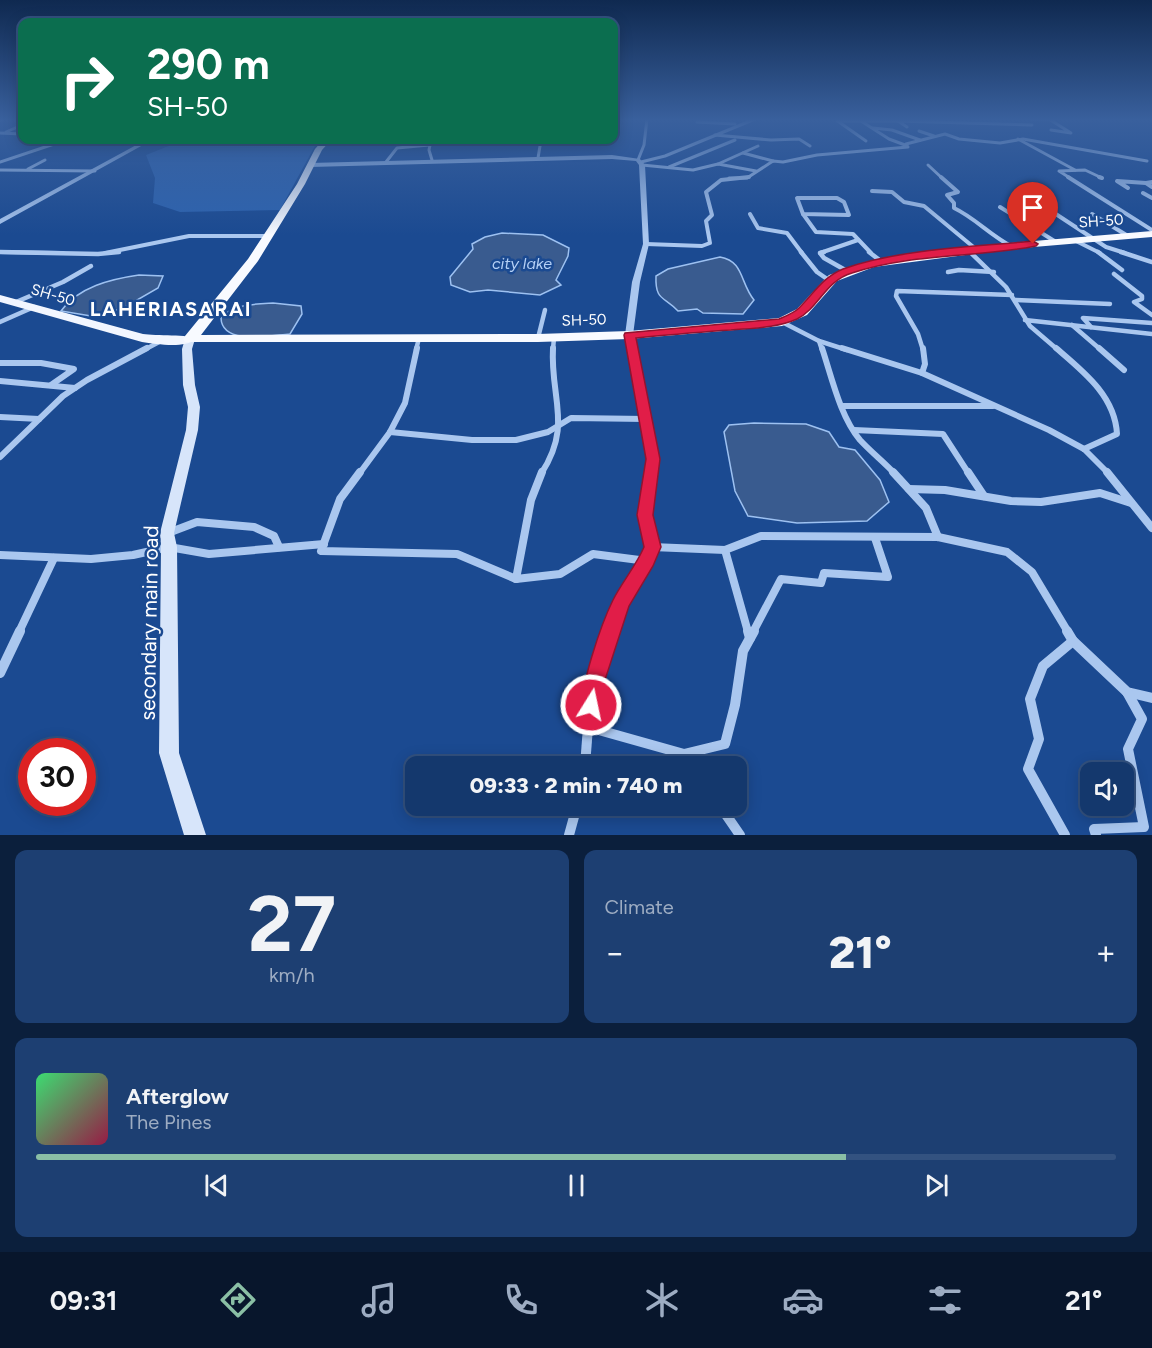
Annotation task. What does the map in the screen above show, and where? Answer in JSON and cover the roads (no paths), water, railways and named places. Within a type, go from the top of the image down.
[{"type":"highway","points":[[190,339],[237,281],[269,236],[315,158]]},
{"type":"highway","name":"SH-50","points":[[190,339],[538,338],[629,335],[782,322],[802,312],[830,281],[847,271],[882,262],[1152,232]]},
{"type":"main road","name":"SH-50","points":[[0,298],[128,334],[162,341],[190,339]]},
{"type":"main road","name":"secondary main road","points":[[190,339],[187,349],[189,385],[194,407],[192,430],[168,540],[169,753],[195,835]]},
{"type":"street","points":[[0,222],[118,158]]},
{"type":"street","points":[[386,162],[389,158]]},
{"type":"street","points":[[310,165],[538,158]]},
{"type":"street","points":[[622,158],[665,168],[697,170],[732,158]]},
{"type":"street","points":[[586,756],[594,683],[621,603],[647,561],[652,547],[645,515],[653,459],[629,335],[636,282],[646,244],[641,158]]},
{"type":"street","points":[[640,163],[658,158]]},
{"type":"street","points":[[665,168],[695,158]]},
{"type":"street","points":[[762,158],[783,162],[803,158]]},
{"type":"street","points":[[1053,158],[1075,170]]},
{"type":"street","points":[[1129,158],[1147,161]]},
{"type":"street","points":[[25,170],[45,160]]},
{"type":"street","points":[[646,244],[706,245],[711,239],[706,221],[712,215],[705,192],[721,180],[734,177],[747,178],[773,161]]},
{"type":"street","points":[[718,164],[756,171]]},
{"type":"street","points":[[928,165],[957,192],[947,195],[954,203],[954,208],[971,216],[996,238],[1011,246]]},
{"type":"street","points":[[0,170],[95,171]]},
{"type":"street","points":[[1102,178],[1088,171],[1059,171],[1152,232]]},
{"type":"street","points":[[1128,188],[1117,180],[1152,182]]},
{"type":"street","points":[[1146,183],[1152,187]]},
{"type":"street","points":[[872,191],[892,192],[904,202],[924,206],[994,272],[1014,298],[1025,320],[1077,365],[1110,405],[1118,429],[1117,434],[1084,449]]},
{"type":"street","points":[[1143,193],[1152,198]]},
{"type":"street","points":[[803,214],[849,214],[844,201],[837,198],[797,198],[803,214],[816,232],[849,233],[882,262]]},
{"type":"street","points":[[1033,199],[1111,249],[1152,262]]},
{"type":"street","points":[[1000,207],[1056,242]]},
{"type":"street","points":[[1092,213],[1128,236]]},
{"type":"street","points":[[750,214],[758,228],[787,233],[807,257],[816,273],[830,281]]},
{"type":"street","points":[[0,252],[98,254],[118,252],[189,236],[269,236]]},
{"type":"street","points":[[847,271],[820,254],[858,240]]},
{"type":"street","points":[[1074,240],[1096,250],[1122,270]]},
{"type":"street","points":[[16,302],[57,285],[91,266]]},
{"type":"street","points":[[948,272],[960,268],[977,273],[994,272]]},
{"type":"street","points":[[1114,274],[1142,296],[1142,299],[1134,302],[1152,315]]},
{"type":"street","points":[[922,373],[926,367],[923,345],[896,296],[897,291],[1110,304]]},
{"type":"street","points":[[0,322],[34,306]]},
{"type":"street","points":[[538,338],[545,309]]},
{"type":"street","points":[[1091,327],[1083,318],[1152,323]]},
{"type":"street","points":[[1025,320],[1152,334]]},
{"type":"street","points":[[782,322],[819,341],[922,373],[1084,449],[1103,466],[1152,528]]},
{"type":"street","points":[[1072,325],[1124,370]]},
{"type":"street","points":[[516,579],[531,500],[539,476],[553,454],[559,425],[557,390],[552,371],[554,337]]},
{"type":"street","points":[[419,338],[405,403],[390,432],[340,499],[321,550],[457,554],[516,579],[560,574],[593,554],[647,561]]},
{"type":"street","points":[[0,457],[75,388],[162,341]]},
{"type":"street","points":[[819,341],[842,406],[860,440],[887,465],[926,508],[938,537]]},
{"type":"street","points":[[0,363],[41,363],[74,369],[51,386]]},
{"type":"street","points":[[0,381],[75,388]]},
{"type":"street","points":[[842,406],[996,406]]},
{"type":"street","points":[[0,417],[39,419]]},
{"type":"street","points":[[390,432],[472,440],[516,440],[548,432],[571,418],[646,419]]},
{"type":"street","points":[[854,430],[943,434],[984,496]]},
{"type":"street","points":[[909,489],[945,490],[1011,501],[1041,502],[1100,493],[1132,503]]},
{"type":"street","points":[[0,555],[111,558],[168,540],[197,522],[254,527],[274,536],[279,547]]},
{"type":"street","points":[[652,547],[725,550],[761,536],[938,537],[1007,552],[1032,573],[1073,641],[1127,692],[1142,718],[1128,749],[1144,827],[1094,829],[1096,835]]},
{"type":"street","points":[[588,727],[684,754],[725,744],[735,705],[743,651],[781,579],[821,583],[824,573],[888,577],[875,538]]},
{"type":"street","points":[[168,540],[209,554],[324,544]]},
{"type":"street","points":[[725,550],[750,638]]},
{"type":"street","points":[[0,673],[54,558]]},
{"type":"street","points":[[1065,835],[1028,769],[1039,739],[1030,699],[1043,666],[1073,641]]},
{"type":"street","points":[[1127,692],[1152,698]]},
{"type":"street","points":[[569,835],[574,816]]},
{"type":"street","points":[[727,816],[740,835]]},
{"type":"water","name":"city lake","points":[[502,233],[543,235],[569,248],[568,256],[556,280],[561,285],[540,295],[488,290],[470,292],[451,285],[450,277],[473,249],[472,244],[485,237]]},
{"type":"water","points":[[720,257],[728,259],[738,268],[754,300],[743,314],[703,313],[697,309],[678,311],[659,294],[656,276],[668,269]]},
{"type":"water","points":[[139,275],[163,276],[158,288],[125,307],[106,314],[97,317],[61,311],[76,296],[86,290],[106,282]]},
{"type":"water","points":[[273,303],[301,306],[302,314],[290,334],[261,337],[239,336],[224,327],[221,318],[231,310],[238,307]]},
{"type":"water","points":[[806,424],[829,432],[839,447],[855,450],[880,480],[889,502],[867,521],[797,523],[748,516],[735,491],[724,432],[729,425]]},
{"type":"district","name":"LAHERIASARAI","points":[[171,309]]}]
